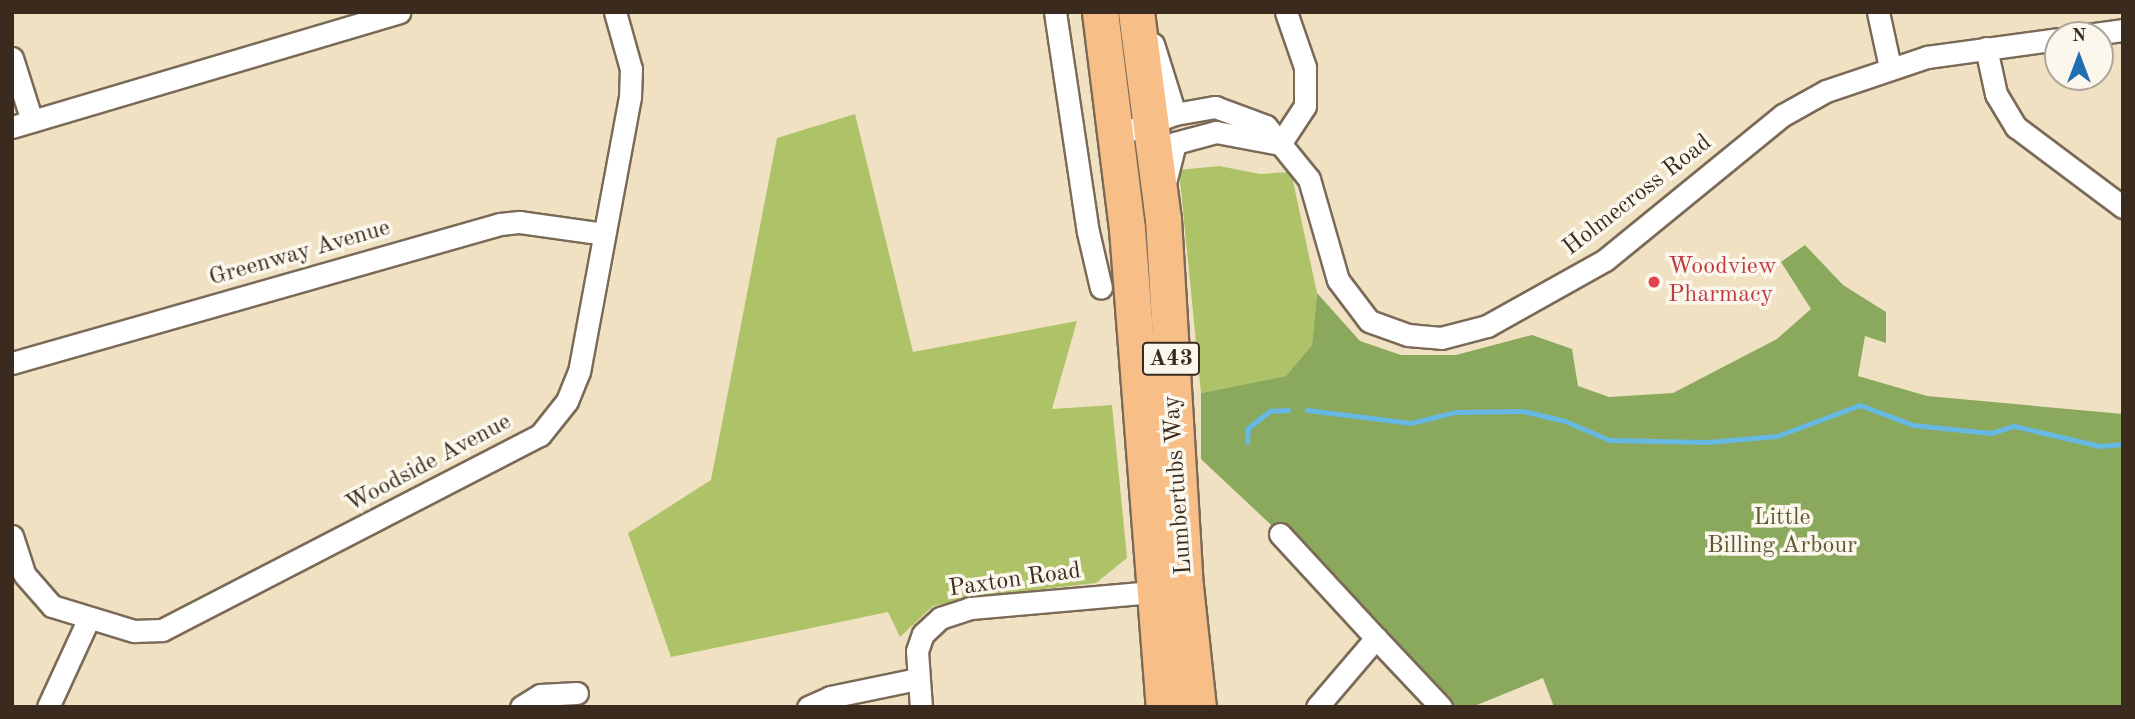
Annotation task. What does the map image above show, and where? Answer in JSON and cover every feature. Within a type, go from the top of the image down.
[{"type":"highway","name":"Lumbertubs Way","points":[[1100,12],[1117,135],[1164,707]]},
{"type":"highway","name":"Lumbertubs Way","points":[[1136,12],[1163,118],[1163,219],[1185,586],[1199,707]]},
{"type":"street","points":[[12,58],[22,124],[372,16],[399,12]]},
{"type":"street","name":"Woodside Avenue","points":[[12,536],[24,574],[40,598],[88,620],[148,632],[173,626],[540,435],[567,401],[579,372],[632,82],[615,12]]},
{"type":"street","points":[[1055,12],[1088,232],[1101,288]]},
{"type":"street","name":"Lumbertubs Way","points":[[1143,12],[1163,118]]},
{"type":"street","points":[[1163,219],[1166,169],[1175,143],[1216,132],[1280,144],[1305,106],[1305,67],[1286,12]]},
{"type":"street","points":[[1878,12],[1890,67]]},
{"type":"street","name":"Holmecross Road","points":[[1117,135],[1163,118],[1215,107],[1266,126],[1309,179],[1338,281],[1369,321],[1408,335],[1441,338],[1487,326],[1562,288],[1605,260],[1783,115],[1826,91],[1890,67],[1986,48],[2044,41]]},
{"type":"street","points":[[1986,48],[1996,94],[2016,127],[2123,207]]},
{"type":"street","name":"Greenway Avenue","points":[[12,363],[500,224],[520,222],[604,234]]},
{"type":"street","points":[[1280,534],[1441,707]]},
{"type":"street","name":"Paxton Road","points":[[921,707],[916,679],[916,651],[923,634],[953,612],[1153,592]]},
{"type":"street","points":[[48,707],[88,620]]},
{"type":"street","points":[[1317,707],[1376,638]]},
{"type":"street","points":[[808,707],[820,700],[868,698],[916,679]]},
{"type":"street","points":[[521,707],[540,695],[577,692]]},
{"type":"green space","points":[[855,114],[913,352],[1077,321],[1052,409],[1112,405],[1127,558],[1096,583],[974,597],[933,606],[900,637],[888,612],[671,657],[628,533],[711,480],[777,138]]},
{"type":"green space","points":[[1219,166],[1260,174],[1291,172],[1317,293],[1312,345],[1286,376],[1201,393],[1179,170]]},
{"type":"green space","name":"Little Billing Arbour","points":[[1805,245],[1843,285],[1886,312],[1886,343],[1865,336],[1858,376],[1927,396],[2123,414],[2123,707],[1554,707],[1543,678],[1472,707],[1439,707],[1321,572],[1201,459],[1201,393],[1286,376],[1312,345],[1317,293],[1360,341],[1401,355],[1456,355],[1532,335],[1572,349],[1578,386],[1609,397],[1673,393],[1777,339],[1811,309],[1781,262]]},
{"type":"waterway","points":[[1307,410],[1411,423],[1455,412],[1523,411],[1565,421],[1609,440],[1708,442],[1777,436],[1860,405],[1913,425],[1991,433],[2014,426],[2100,446],[2123,444]]},
{"type":"waterway","points":[[1247,442],[1248,428],[1270,411],[1288,410]]},
{"type":"place","name":"Woodview Pharmacy","points":[[1654,282]]}]
